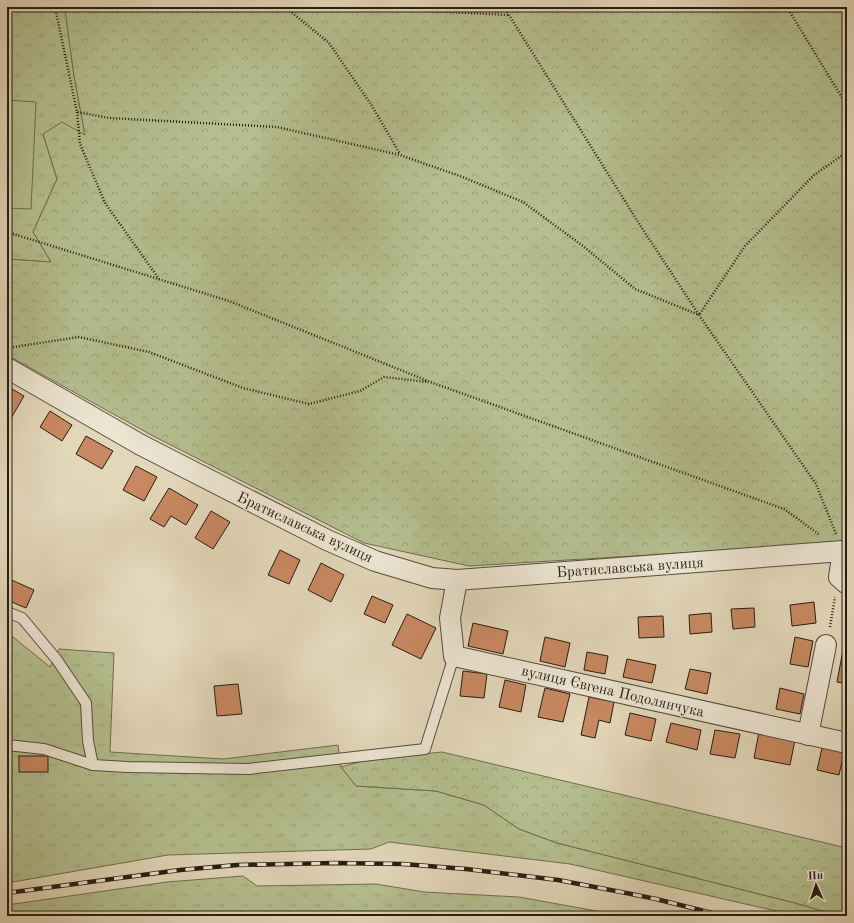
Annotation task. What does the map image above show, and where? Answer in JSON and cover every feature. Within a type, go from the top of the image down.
[{"type":"street","name":"Братиславська вулиця","points":[[7,368],[140,445],[327,540],[375,560],[432,578],[457,580],[845,552]]},
{"type":"street","points":[[843,580],[845,552]]},
{"type":"street","points":[[454,656],[450,618],[457,580]]},
{"type":"street","points":[[808,735],[826,646]]},
{"type":"street","name":"вулиця Євгена Подолянчука","points":[[454,656],[847,743]]},
{"type":"lane","points":[[7,612],[22,618],[57,660],[86,703],[88,741],[93,765]]},
{"type":"lane","points":[[7,745],[44,749],[93,765],[248,769],[425,749],[454,656]]},
{"type":"path","points":[[56,7],[77,112],[80,144],[105,204],[160,279]]},
{"type":"path","points":[[285,7],[329,43],[372,106],[400,155]]},
{"type":"path","points":[[345,7],[509,15]]},
{"type":"path","points":[[504,7],[638,222],[699,315],[816,484],[845,552]]},
{"type":"path","points":[[787,7],[847,106]]},
{"type":"path","points":[[77,112],[109,118],[277,127],[400,155],[460,176],[523,202],[583,246],[635,289],[699,315]]},
{"type":"path","points":[[699,315],[745,246],[814,176],[847,152]]},
{"type":"path","points":[[7,232],[229,301],[433,383],[784,509],[845,552]]},
{"type":"path","points":[[7,348],[79,337],[149,352],[243,388],[309,404],[360,391],[384,377],[433,383]]},
{"type":"path","points":[[826,646],[843,580]]},
{"type":"green space","points":[[7,7],[76,7],[66,9],[74,76],[85,135],[43,134],[57,179],[33,232],[51,262],[7,259]]},
{"type":"green space","points":[[76,7],[847,7],[847,543],[469,566],[364,543],[153,436],[7,355],[7,259],[51,262],[33,232],[57,179],[43,134],[62,122],[85,135],[74,76],[65,10]]},
{"type":"green space","points":[[7,100],[36,102],[31,209],[7,208]]},
{"type":"green space","points":[[7,632],[50,667],[59,649],[114,653],[110,752],[223,759],[338,745],[341,767],[356,786],[436,791],[484,805],[519,829],[557,843],[841,916],[798,916],[570,864],[389,842],[371,849],[168,855],[7,883]]},
{"type":"green space","points":[[442,752],[847,848],[847,916],[841,916],[557,843],[519,829],[484,805],[436,791],[356,786],[341,767],[370,759]]},
{"type":"green space","points":[[243,876],[257,886],[376,884],[424,892],[519,897],[624,916],[7,916],[7,905],[167,882]]},
{"type":"building","points":[[7,386],[24,396],[10,420],[7,418]]},
{"type":"building","points":[[50,411],[72,425],[62,441],[40,427]]},
{"type":"building","points":[[86,436],[113,451],[102,469],[76,454]]},
{"type":"building","points":[[136,466],[157,477],[144,501],[123,490]]},
{"type":"building","points":[[169,488],[198,505],[186,525],[171,516],[164,527],[150,519]]},
{"type":"building","points":[[211,511],[230,522],[213,549],[195,538]]},
{"type":"building","points":[[280,550],[300,560],[289,584],[268,575]]},
{"type":"building","points":[[321,563],[344,575],[331,602],[308,590]]},
{"type":"building","points":[[7,578],[34,590],[26,608],[7,600]]},
{"type":"building","points":[[372,596],[393,605],[385,623],[364,614]]},
{"type":"building","points":[[814,602],[816,623],[792,626],[790,605]]},
{"type":"building","points":[[754,608],[755,627],[733,629],[731,609]]},
{"type":"building","points":[[711,613],[712,632],[690,634],[689,615]]},
{"type":"building","points":[[407,614],[436,628],[421,659],[392,645]]},
{"type":"building","points":[[663,616],[664,637],[639,638],[638,617]]},
{"type":"building","points":[[473,623],[508,631],[503,654],[468,646]]},
{"type":"building","points":[[545,637],[570,643],[565,667],[540,661]]},
{"type":"building","points":[[795,637],[813,641],[808,667],[790,664]]},
{"type":"building","points":[[843,650],[847,651],[847,684],[837,682]]},
{"type":"building","points":[[587,652],[608,656],[605,674],[584,670]]},
{"type":"building","points":[[627,659],[656,665],[652,683],[623,677]]},
{"type":"building","points":[[690,669],[711,673],[707,694],[685,689]]},
{"type":"building","points":[[463,671],[487,674],[484,698],[460,696]]},
{"type":"building","points":[[505,680],[526,685],[521,712],[499,707]]},
{"type":"building","points":[[238,684],[242,714],[217,716],[214,686]]},
{"type":"building","points":[[545,688],[570,694],[563,722],[538,717]]},
{"type":"building","points":[[780,688],[804,694],[800,714],[776,709]]},
{"type":"building","points":[[589,697],[614,702],[610,723],[599,720],[595,738],[581,735]]},
{"type":"building","points":[[630,713],[656,719],[651,741],[625,735]]},
{"type":"building","points":[[671,723],[701,730],[697,750],[666,742]]},
{"type":"building","points":[[715,730],[740,734],[735,758],[710,754]]},
{"type":"building","points":[[759,732],[795,740],[790,765],[754,758]]},
{"type":"building","points":[[823,744],[845,748],[839,775],[817,770]]},
{"type":"building","points":[[19,756],[48,756],[48,772],[19,772]]},
{"type":"railway","points":[[7,893],[180,870],[237,865],[334,863],[403,864],[466,869],[558,880],[656,899],[724,916]]}]
